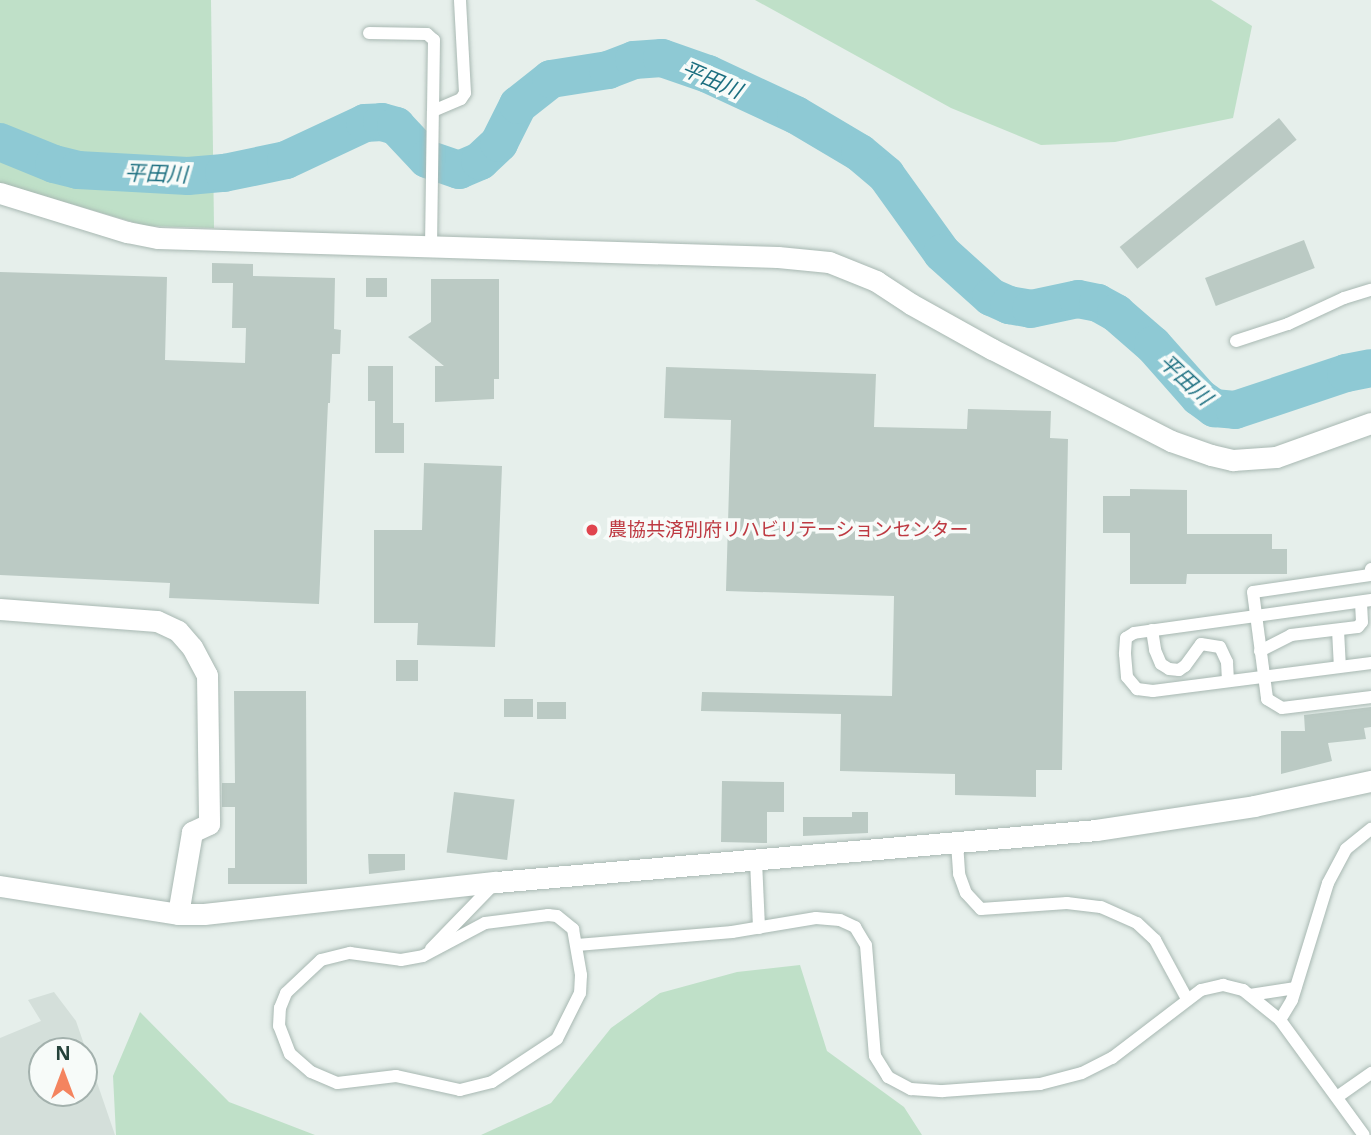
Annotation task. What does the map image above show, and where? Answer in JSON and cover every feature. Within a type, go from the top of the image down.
[{"type":"street","points":[[0,193],[127,232],[158,238],[432,242],[778,257],[829,262],[876,281],[946,323],[1171,441],[1233,460],[1276,457],[1371,423]]},
{"type":"street","points":[[0,609],[157,621],[178,631],[192,647],[207,675],[209,824],[192,832],[178,914]]},
{"type":"street","points":[[0,886],[178,914],[204,915],[496,882],[1096,830],[1203,814],[1371,781]]},
{"type":"lane","points":[[433,117],[461,99],[465,93],[460,0]]},
{"type":"lane","points":[[369,33],[427,34],[434,40],[432,242]]},
{"type":"lane","points":[[1236,341],[1288,324],[1343,298],[1371,290]]},
{"type":"lane","points":[[1371,569],[1370,575],[1253,592],[1267,699],[1282,708],[1371,696]]},
{"type":"lane","points":[[1260,651],[1291,635],[1358,627],[1362,622],[1366,601],[1134,633],[1126,638],[1127,677],[1137,689],[1153,691],[1371,663]]},
{"type":"lane","points":[[1152,630],[1155,650],[1161,664],[1169,669],[1179,670],[1185,666],[1201,644],[1220,647],[1227,662],[1228,681]]},
{"type":"lane","points":[[1338,630],[1340,666]]},
{"type":"lane","points":[[1280,1020],[1292,1000],[1328,883],[1346,849],[1371,829]]},
{"type":"lane","points":[[957,843],[959,874],[966,893],[981,909],[1067,903],[1101,907],[1137,923],[1155,940],[1187,999]]},
{"type":"lane","points":[[755,861],[759,928]]},
{"type":"lane","points":[[424,956],[496,882]]},
{"type":"lane","points":[[557,916],[573,929],[577,945],[580,993],[557,1039],[542,1052],[482,1086],[450,1090],[406,1077],[384,1075],[337,1083],[322,1078],[296,1061],[281,1032],[280,1008],[286,993],[313,966],[336,955],[350,953],[401,960],[424,956],[485,923],[516,917],[557,916]]},
{"type":"lane","points":[[577,945],[759,928],[816,918],[840,920],[855,928],[866,944],[875,1056],[888,1077],[911,1089],[943,1091],[1040,1084],[1082,1073],[1112,1058],[1201,990],[1223,985],[1250,995],[1280,1020],[1364,1135]]},
{"type":"lane","points":[[1250,995],[1295,988]]},
{"type":"lane","points":[[1337,1097],[1371,1073]]},
{"type":"shaded area","points":[[54,992],[76,1021],[81,1037],[28,1037],[28,1107],[98,1107],[98,1085],[115,1135],[0,1135],[0,1038],[41,1021],[28,1000]]},
{"type":"green space","points":[[0,0],[211,0],[214,228],[146,226],[0,183]]},
{"type":"green space","points":[[755,0],[1211,0],[1252,26],[1233,118],[1115,142],[1041,145],[951,108]]},
{"type":"green space","points":[[800,965],[827,1051],[904,1107],[922,1135],[481,1135],[551,1103],[611,1028],[660,993],[737,972]]},
{"type":"green space","points":[[140,1012],[229,1102],[315,1135],[116,1135],[113,1076]]},
{"type":"building","points":[[1279,118],[1297,140],[1137,269],[1120,247]]},
{"type":"building","points":[[1304,240],[1315,268],[1216,306],[1205,278]]},
{"type":"building","points":[[212,263],[253,264],[253,276],[335,278],[334,329],[341,330],[340,354],[332,354],[319,604],[169,598],[170,583],[0,575],[0,272],[167,277],[165,360],[245,363],[246,328],[232,328],[233,283],[212,283]]},
{"type":"building","points":[[366,278],[387,278],[387,297],[366,297]]},
{"type":"building","points":[[431,279],[499,279],[499,379],[494,379],[494,399],[435,402],[435,366],[444,366],[408,337],[431,322]]},
{"type":"building","points":[[368,366],[393,366],[393,423],[404,423],[404,453],[375,453],[375,401],[368,401]]},
{"type":"building","points":[[666,367],[876,374],[874,427],[967,429],[968,409],[1051,411],[1050,438],[1068,439],[1062,770],[1036,770],[1036,797],[955,795],[955,774],[840,771],[841,714],[701,711],[702,692],[892,696],[894,596],[726,591],[731,420],[664,418]]},
{"type":"building","points":[[424,463],[502,466],[495,647],[417,645],[418,623],[374,623],[374,530],[422,530]]},
{"type":"building","points":[[1130,489],[1187,490],[1187,534],[1272,534],[1272,549],[1287,549],[1287,574],[1187,574],[1186,584],[1130,584],[1130,533],[1103,533],[1103,496],[1130,496]]},
{"type":"building","points":[[396,660],[418,660],[418,681],[396,681]]},
{"type":"building","points":[[234,691],[306,691],[307,884],[228,884],[228,868],[235,868],[235,807],[222,807],[222,783],[235,783]]},
{"type":"building","points":[[504,699],[533,699],[533,717],[504,717]]},
{"type":"building","points":[[537,702],[566,702],[566,719],[537,719]]},
{"type":"building","points":[[1371,707],[1371,727],[1364,728],[1366,739],[1328,743],[1332,761],[1281,774],[1281,731],[1305,731],[1304,715]]},
{"type":"building","points":[[722,781],[784,782],[784,812],[767,812],[767,843],[721,842]]},
{"type":"building","points":[[454,792],[515,799],[507,860],[447,853]]},
{"type":"building","points":[[852,812],[868,812],[868,833],[803,836],[803,817],[852,817]]},
{"type":"building","points":[[368,854],[405,854],[405,870],[369,874]]},
{"type":"waterway","name":"平田川","points":[[0,142],[54,164],[78,170],[188,176],[224,173],[286,160],[365,123],[382,122],[396,126],[427,159],[459,170],[480,161],[499,143],[518,105],[551,79],[608,70],[634,60],[662,58],[708,74],[796,115],[860,153],[886,175],[942,253],[991,297],[1009,305],[1031,309],[1078,299],[1098,303],[1116,313],[1153,345],[1199,397],[1214,408],[1235,410],[1346,373],[1371,368]]},
{"type":"place","name":"農協共済別府リハビリテーションセンター","points":[[592,530]]}]
